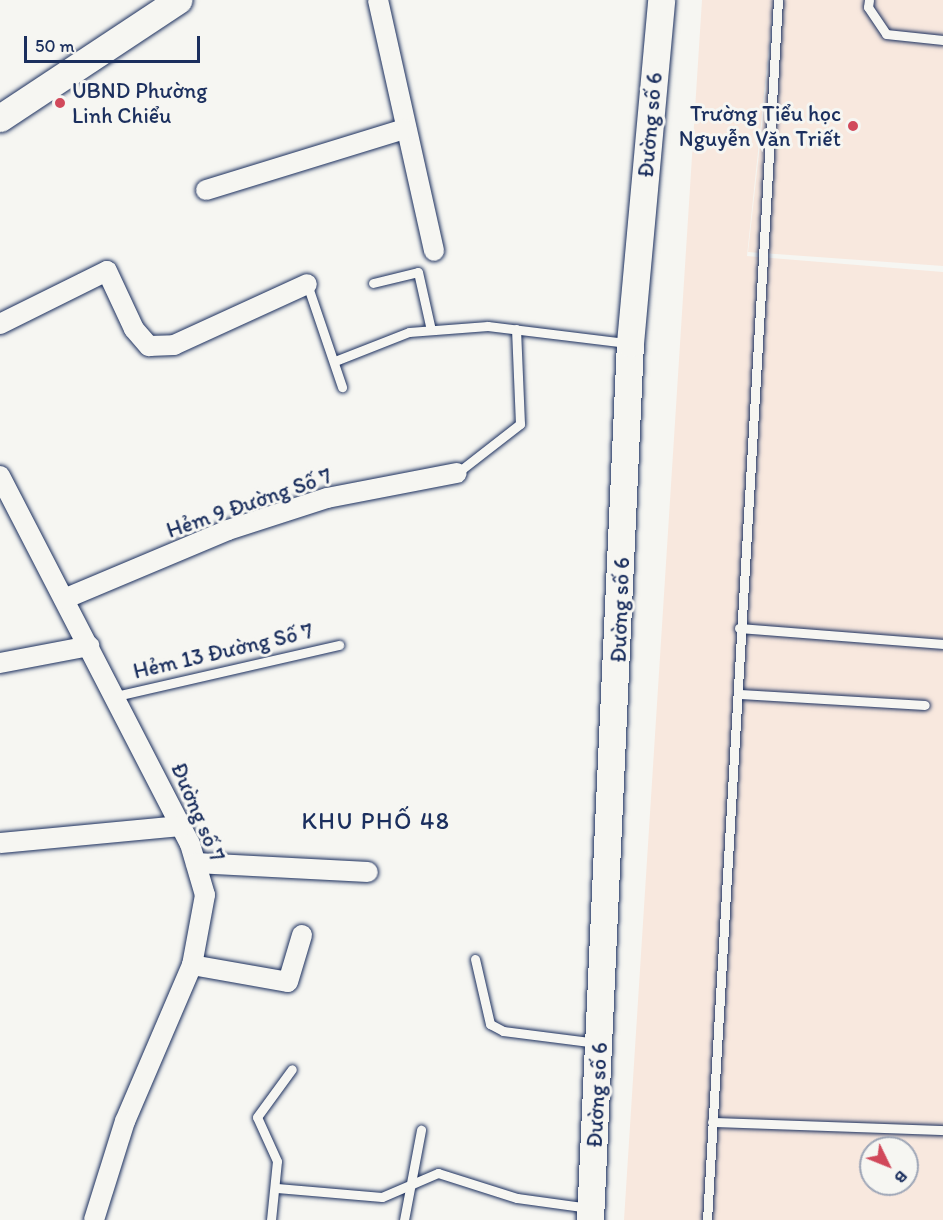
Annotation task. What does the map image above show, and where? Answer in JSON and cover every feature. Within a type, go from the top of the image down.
[{"type":"street","points":[[0,118],[178,0]]},
{"type":"street","points":[[378,0],[404,129],[434,251]]},
{"type":"street","name":"Đường số 6","points":[[591,1214],[630,343],[661,0]]},
{"type":"street","points":[[206,190],[404,129]]},
{"type":"street","points":[[0,324],[107,271],[134,329],[149,346],[174,345],[307,284]]},
{"type":"street","name":"Hẻm 9 Đường Số 7","points":[[64,599],[228,530],[327,498],[457,473]]},
{"type":"street","name":"Đường số 7","points":[[0,476],[116,696],[181,826],[205,895],[192,965],[124,1121],[94,1220]]},
{"type":"street","points":[[0,663],[89,646]]},
{"type":"street","points":[[0,845],[181,826]]},
{"type":"street","points":[[195,863],[368,872]]},
{"type":"street","points":[[192,965],[288,982],[302,935]]},
{"type":"lane","points":[[707,1220],[740,694],[739,628],[778,0]]},
{"type":"lane","points":[[869,0],[868,7],[886,34],[943,40]]},
{"type":"lane","points":[[373,283],[417,272],[431,330]]},
{"type":"lane","points":[[307,284],[342,387]]},
{"type":"lane","points":[[335,361],[409,332],[431,330],[516,329],[630,343]]},
{"type":"lane","points":[[457,473],[520,424],[516,329]]},
{"type":"lane","points":[[739,628],[943,644]]},
{"type":"lane","name":"Hẻm 13 Đường Số 7","points":[[116,696],[339,645]]},
{"type":"lane","points":[[740,694],[926,705]]},
{"type":"lane","points":[[475,958],[490,1024],[503,1031],[599,1043]]},
{"type":"lane","points":[[271,1220],[277,1188],[277,1161],[257,1117],[292,1069]]},
{"type":"lane","points":[[712,1122],[943,1130]]},
{"type":"lane","points":[[404,1220],[407,1186],[421,1130]]},
{"type":"lane","points":[[277,1188],[371,1198],[438,1173],[517,1198],[591,1214]]},
{"type":"shaded area","points":[[702,0],[774,0],[747,256],[943,272],[943,1220],[624,1220]]},
{"type":"shaded area","name":"Trường Tiểu học Nguyễn Văn Triết","points":[[776,0],[943,0],[943,266],[748,252]]},
{"type":"place","name":"UBND Phường Linh Chiểu","points":[[60,103]]},
{"type":"place","name":"Trường Tiểu học Nguyễn Văn Triết","points":[[853,126]]},
{"type":"district","name":"KHU PHỐ 48","points":[[376,821]]}]
